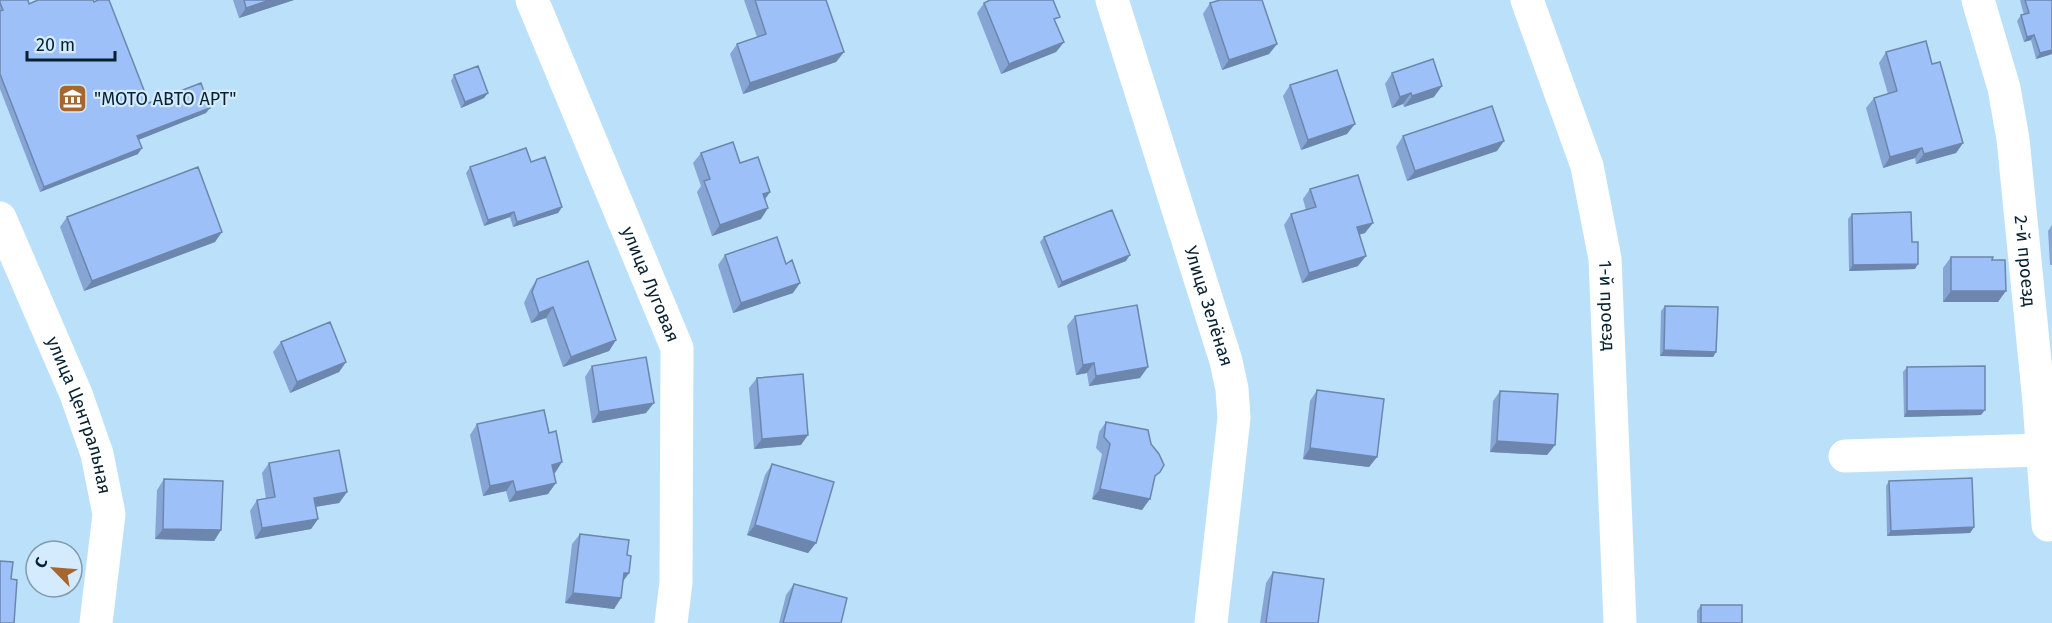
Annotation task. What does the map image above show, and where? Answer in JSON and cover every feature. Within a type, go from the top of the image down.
[{"type":"street","name":"улица Луговая","points":[[532,0],[677,348],[676,582],[671,623]]},
{"type":"street","name":"Улица Зелёная","points":[[1112,0],[1222,349],[1232,389],[1234,418],[1210,623]]},
{"type":"street","name":"1-й проезд","points":[[1527,0],[1587,166],[1605,259],[1620,623]]},
{"type":"street","name":"2-й проезд","points":[[1978,0],[2004,88],[2013,139],[2048,525]]},
{"type":"street","name":"улица Центральная","points":[[0,218],[76,394],[97,454],[109,514],[96,623]]},
{"type":"street","points":[[1845,456],[2043,450]]},
{"type":"building","name":"\"МОТО АВТО АРТ\"","points":[[0,0],[28,0],[29,4],[38,0],[93,0],[94,2],[109,0],[149,103],[201,83],[210,108],[137,136],[142,148],[44,187],[0,74],[0,11],[3,10]]},
{"type":"building","points":[[244,0],[270,0],[246,8]]},
{"type":"building","points":[[755,0],[826,0],[844,52],[750,83],[737,44],[766,34]]},
{"type":"building","points":[[990,0],[1053,0],[1060,17],[1054,19],[1064,42],[1009,64],[984,3]]},
{"type":"building","points":[[1220,0],[1262,0],[1277,44],[1229,60],[1210,3]]},
{"type":"building","points":[[2025,0],[2052,0],[2052,50],[2040,53],[2034,35],[2027,37],[2021,15],[2029,13]]},
{"type":"building","points":[[1926,41],[1932,64],[1940,62],[1963,143],[1924,154],[1922,148],[1890,157],[1874,98],[1897,91],[1886,52]]},
{"type":"building","points":[[1433,59],[1442,86],[1412,96],[1411,93],[1400,97],[1392,73]]},
{"type":"building","points":[[478,66],[488,93],[465,102],[454,75]]},
{"type":"building","points":[[1337,70],[1355,124],[1308,140],[1290,85]]},
{"type":"building","points":[[1492,106],[1504,141],[1415,171],[1403,136]]},
{"type":"building","points":[[733,142],[740,163],[758,157],[770,192],[763,194],[768,208],[720,225],[704,181],[710,179],[701,153]]},
{"type":"building","points":[[526,148],[531,162],[545,157],[562,207],[517,222],[514,212],[488,220],[470,167]]},
{"type":"building","points":[[198,167],[222,232],[92,281],[67,217]]},
{"type":"building","points":[[1358,175],[1373,223],[1357,227],[1366,256],[1309,273],[1291,214],[1316,207],[1310,189]]},
{"type":"building","points":[[1112,210],[1130,255],[1062,282],[1044,237]]},
{"type":"building","points":[[1911,212],[1912,242],[1918,242],[1918,264],[1853,265],[1852,214]]},
{"type":"building","points":[[777,237],[786,264],[792,260],[800,283],[741,303],[725,255]]},
{"type":"building","points":[[1951,257],[1993,257],[1992,260],[2005,260],[2006,291],[1951,291]]},
{"type":"building","points":[[588,261],[616,340],[571,357],[553,307],[539,313],[532,292],[537,279]]},
{"type":"building","points":[[1137,305],[1148,367],[1096,376],[1094,363],[1083,365],[1075,316]]},
{"type":"building","points":[[1665,306],[1718,307],[1716,352],[1664,350]]},
{"type":"building","points":[[330,322],[346,362],[297,382],[281,342]]},
{"type":"building","points":[[646,357],[654,403],[599,412],[592,366]]},
{"type":"building","points":[[1985,366],[1985,410],[1907,411],[1907,367]]},
{"type":"building","points":[[803,374],[808,435],[762,439],[757,378]]},
{"type":"building","points":[[1317,390],[1384,399],[1377,457],[1310,448]]},
{"type":"building","points":[[1500,391],[1558,394],[1555,445],[1497,441]]},
{"type":"building","points":[[544,410],[549,433],[556,431],[562,462],[552,465],[556,483],[516,492],[513,481],[490,486],[477,424]]},
{"type":"building","points":[[1106,422],[1148,430],[1151,444],[1164,465],[1155,476],[1150,499],[1100,489],[1110,444],[1104,437]]},
{"type":"building","points":[[339,450],[347,492],[314,498],[318,519],[262,528],[257,500],[275,497],[269,463]]},
{"type":"building","points":[[772,464],[834,482],[816,543],[755,525]]},
{"type":"building","points":[[1972,478],[1974,527],[1891,531],[1889,481]]},
{"type":"building","points":[[164,479],[223,481],[221,530],[163,529]]},
{"type":"building","points":[[580,534],[629,540],[627,555],[631,556],[629,573],[624,573],[621,598],[573,593]]},
{"type":"building","points":[[0,561],[13,562],[11,579],[17,580],[14,623],[0,623]]},
{"type":"building","points":[[1273,572],[1324,579],[1318,623],[1266,623]]},
{"type":"building","points":[[794,584],[847,598],[841,623],[783,623]]},
{"type":"building","points":[[1701,605],[1742,605],[1742,623],[1701,623]]},
{"type":"place","name":"\"МОТО АВТО АРТ\"","points":[[73,99]]}]
